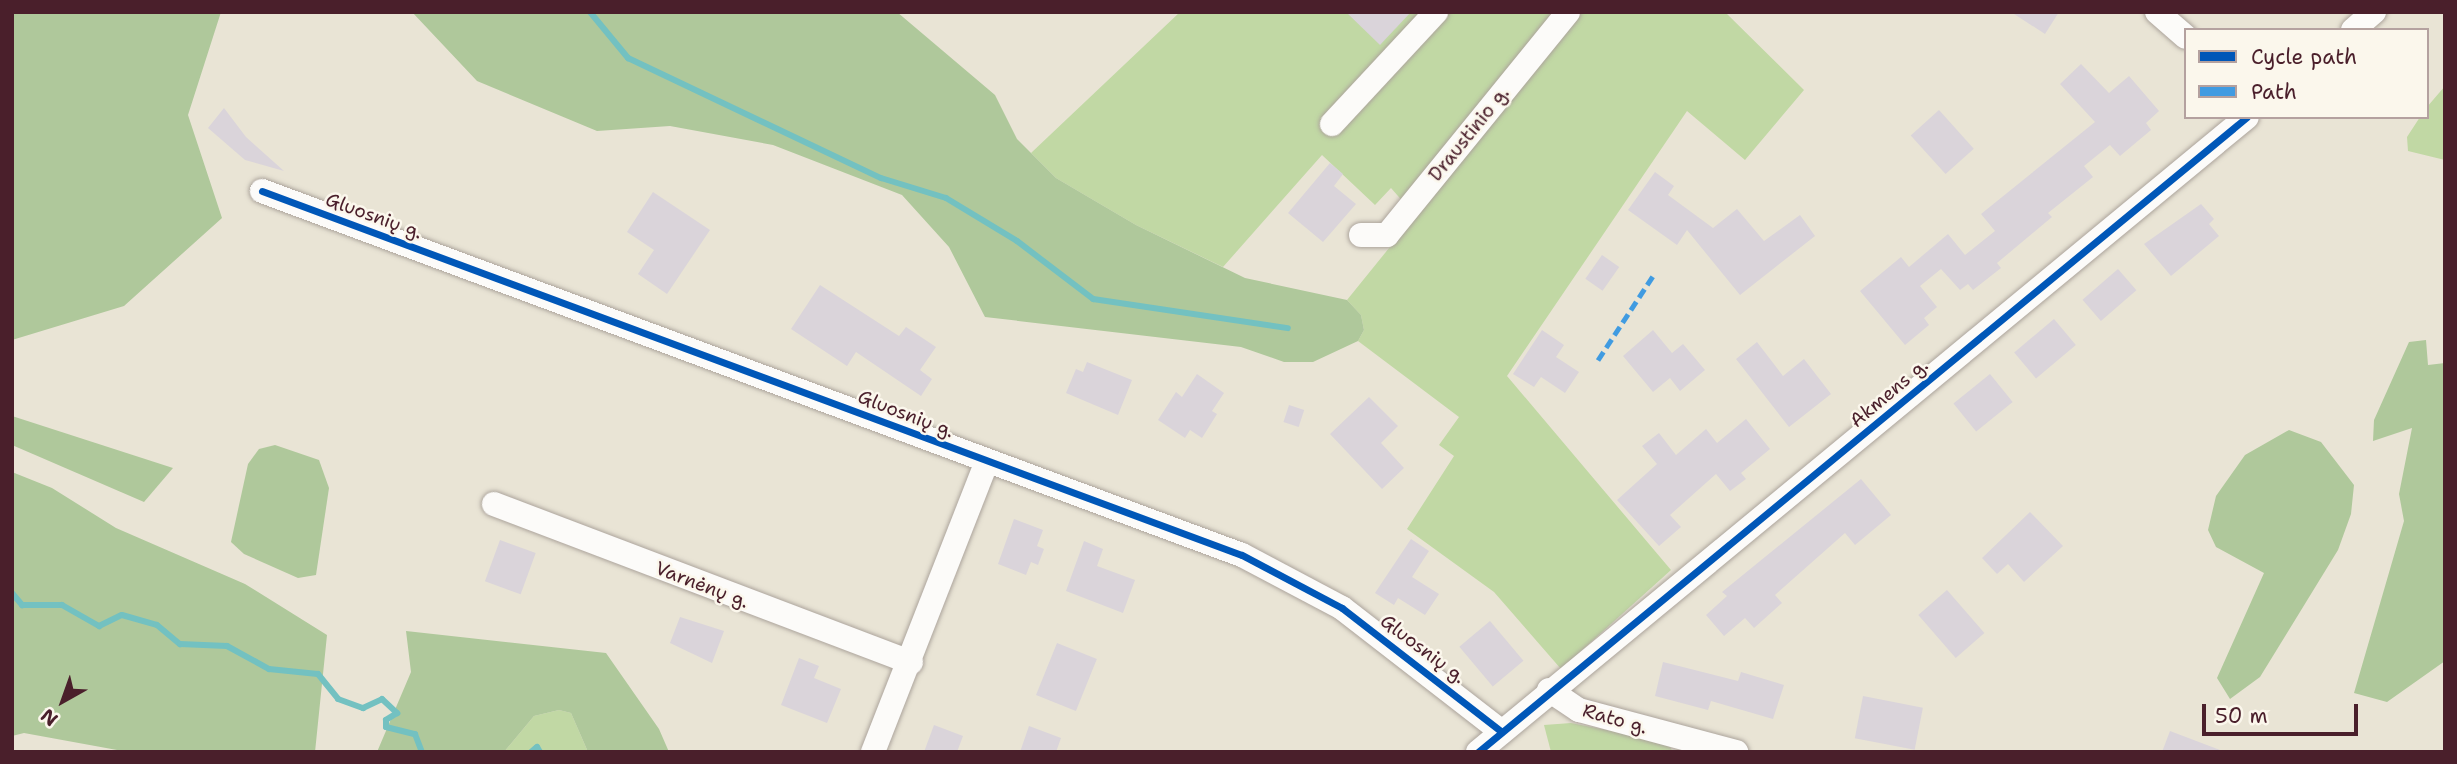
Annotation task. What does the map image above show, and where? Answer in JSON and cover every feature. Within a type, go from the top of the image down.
[{"type":"street","points":[[1332,124],[1436,12]]},
{"type":"street","name":"Draustinio g.","points":[[1361,235],[1387,234],[1568,12]]},
{"type":"street","points":[[2157,12],[2184,35]]},
{"type":"street","points":[[2355,28],[2374,12]]},
{"type":"street","name":"Akmens g.","points":[[1549,690],[2245,119]]},
{"type":"street","name":"Gluosnių g.","points":[[262,191],[986,463],[1103,503],[1264,567],[1342,608],[1502,732]]},
{"type":"street","points":[[873,752],[898,682],[911,662],[986,463]]},
{"type":"street","name":"Varnėnų g.","points":[[494,504],[911,662]]},
{"type":"street","points":[[1478,752],[1549,690]]},
{"type":"street","name":"Rato g.","points":[[1549,690],[1578,710],[1688,746],[1736,752]]},
{"type":"green space","points":[[12,12],[221,12],[188,115],[222,218],[124,306],[12,340]]},
{"type":"green space","points":[[412,12],[897,12],[995,95],[1017,139],[1056,178],[1136,225],[1245,278],[1347,300],[1361,315],[1364,330],[1358,341],[1313,362],[1284,362],[1241,347],[985,317],[949,247],[902,195],[773,145],[670,126],[597,131],[477,81]]},
{"type":"green space","points":[[1180,12],[1558,12],[1405,204],[1391,188],[1375,205],[1322,155],[1223,267],[1136,225],[1056,178],[1031,153]]},
{"type":"green space","points":[[1580,12],[1725,12],[1804,90],[1745,160],[1687,111],[1507,376],[1671,570],[1561,669],[1494,592],[1407,529],[1454,456],[1439,445],[1459,417],[1358,341],[1364,330],[1361,315],[1347,300]]},
{"type":"green space","points":[[2445,86],[2445,160],[2408,151],[2407,137],[2419,119],[2429,119],[2429,105]]},
{"type":"green space","points":[[2426,340],[2428,365],[2445,363],[2445,661],[2387,702],[2354,693],[2404,521],[2399,494],[2412,428],[2373,441],[2374,420],[2409,342]]},
{"type":"green space","points":[[12,416],[173,468],[144,502],[12,445]]},
{"type":"green space","points":[[2289,430],[2321,442],[2354,485],[2351,514],[2338,550],[2260,677],[2230,699],[2217,678],[2264,573],[2216,547],[2208,530],[2216,496],[2245,455]]},
{"type":"green space","points":[[275,445],[319,460],[329,488],[316,575],[298,578],[244,554],[231,542],[248,464],[259,449]]},
{"type":"green space","points":[[12,472],[52,488],[116,528],[245,584],[327,635],[315,752],[128,752],[24,733],[12,736]]},
{"type":"green space","points":[[406,631],[606,653],[659,729],[669,752],[588,752],[571,713],[559,710],[534,716],[504,752],[377,752],[411,672]]},
{"type":"green space","points":[[559,710],[571,713],[588,752],[504,752],[534,716]]},
{"type":"green space","points":[[1571,723],[1667,742],[1673,752],[1551,752],[1544,725]]},
{"type":"building","points":[[1346,12],[1411,12],[1380,45]]},
{"type":"building","points":[[2011,12],[2059,12],[2045,34]]},
{"type":"building","points":[[2081,64],[2109,93],[2129,76],[2159,111],[2146,123],[2151,130],[2120,156],[2110,145],[2084,166],[2093,177],[2048,213],[2052,217],[1997,263],[2001,268],[1973,290],[1968,284],[1960,290],[1941,269],[1920,286],[1937,307],[1924,318],[1929,325],[1905,345],[1860,291],[1901,257],[1909,267],[1948,234],[1965,255],[1995,231],[1981,214],[2095,122],[2060,84]]},
{"type":"building","points":[[224,108],[246,137],[284,171],[245,160],[208,128]]},
{"type":"building","points":[[1939,110],[1974,149],[1946,174],[1911,135]]},
{"type":"building","points":[[1330,163],[1343,174],[1334,186],[1356,204],[1323,242],[1288,213]]},
{"type":"building","points":[[1655,172],[1674,186],[1668,195],[1713,228],[1737,209],[1764,241],[1800,215],[1815,236],[1740,295],[1687,230],[1677,245],[1628,210]]},
{"type":"building","points":[[653,192],[710,230],[667,294],[638,274],[654,250],[627,232]]},
{"type":"building","points":[[2201,204],[2214,219],[2209,224],[2219,236],[2171,276],[2144,244]]},
{"type":"building","points":[[1602,255],[1619,267],[1603,291],[1585,279]]},
{"type":"building","points":[[2118,269],[2136,290],[2101,321],[2083,300]]},
{"type":"building","points":[[820,285],[899,336],[906,327],[936,347],[920,370],[932,379],[921,396],[856,352],[847,366],[791,329]]},
{"type":"building","points":[[2054,319],[2076,345],[2036,378],[2014,352]]},
{"type":"building","points":[[1542,330],[1564,345],[1556,357],[1579,372],[1565,393],[1541,377],[1534,387],[1513,374]]},
{"type":"building","points":[[1653,330],[1672,353],[1683,344],[1705,370],[1680,391],[1670,378],[1653,392],[1623,356]]},
{"type":"building","points":[[1757,342],[1783,376],[1804,359],[1831,394],[1789,427],[1736,359]]},
{"type":"building","points":[[1087,362],[1132,380],[1118,415],[1066,393],[1076,369],[1083,372]]},
{"type":"building","points":[[1197,374],[1224,393],[1212,411],[1217,414],[1202,438],[1190,430],[1185,438],[1158,420],[1176,392],[1182,397]]},
{"type":"building","points":[[1990,374],[2013,402],[1976,432],[1953,404]]},
{"type":"building","points":[[1369,397],[1398,426],[1381,443],[1404,468],[1382,489],[1330,434]]},
{"type":"building","points":[[1289,405],[1304,410],[1299,427],[1283,422]]},
{"type":"building","points":[[1746,419],[1770,449],[1741,473],[1746,479],[1730,491],[1716,474],[1670,515],[1681,527],[1659,546],[1617,500],[1657,464],[1642,446],[1659,433],[1676,455],[1706,429],[1717,443]]},
{"type":"building","points":[[1861,479],[1891,515],[1855,545],[1845,533],[1775,595],[1782,603],[1754,628],[1745,618],[1724,636],[1706,615],[1727,596],[1722,592]]},
{"type":"building","points":[[2030,512],[2063,546],[2024,582],[2008,564],[1997,574],[1982,558]]},
{"type":"building","points":[[1014,519],[1043,530],[1037,546],[1044,549],[1038,565],[1031,562],[1026,575],[998,564]]},
{"type":"building","points":[[1411,539],[1429,551],[1412,577],[1439,594],[1425,615],[1398,598],[1394,605],[1375,593]]},
{"type":"building","points":[[500,540],[536,553],[521,594],[485,581]]},
{"type":"building","points":[[1084,541],[1103,549],[1097,566],[1135,580],[1123,613],[1066,591]]},
{"type":"building","points":[[1947,590],[1984,633],[1956,658],[1918,615]]},
{"type":"building","points":[[680,617],[724,631],[712,663],[670,643]]},
{"type":"building","points":[[1490,621],[1523,661],[1493,687],[1459,647]]},
{"type":"building","points":[[1057,643],[1097,659],[1076,711],[1036,695]]},
{"type":"building","points":[[799,658],[819,666],[814,678],[841,689],[827,723],[781,705]]},
{"type":"building","points":[[1663,662],[1738,681],[1741,672],[1784,685],[1773,719],[1711,701],[1708,710],[1655,696]]},
{"type":"building","points":[[1863,696],[1923,708],[1915,750],[1855,738]]},
{"type":"building","points":[[934,725],[963,736],[957,752],[924,752]]},
{"type":"building","points":[[1029,726],[1061,738],[1056,752],[1020,752]]},
{"type":"building","points":[[2170,731],[2220,750],[2220,752],[2162,752]]},
{"type":"waterway","points":[[590,12],[628,58],[881,178],[946,198],[1017,241],[1093,299],[1288,328]]},
{"type":"waterway","points":[[12,593],[22,605],[62,605],[99,626],[122,615],[157,625],[180,644],[227,646],[269,669],[318,674],[338,699],[363,708],[382,699],[397,713],[386,720],[386,727],[415,734],[422,752]]},
{"type":"waterway","points":[[531,752],[537,747],[540,752]]},
{"type":"marked path","points":[[1598,360],[1655,273]]},
{"type":"cycle path","points":[[1478,752],[2245,119]]},
{"type":"cycle path","points":[[262,191],[1242,555],[1342,608],[1502,732]]}]
